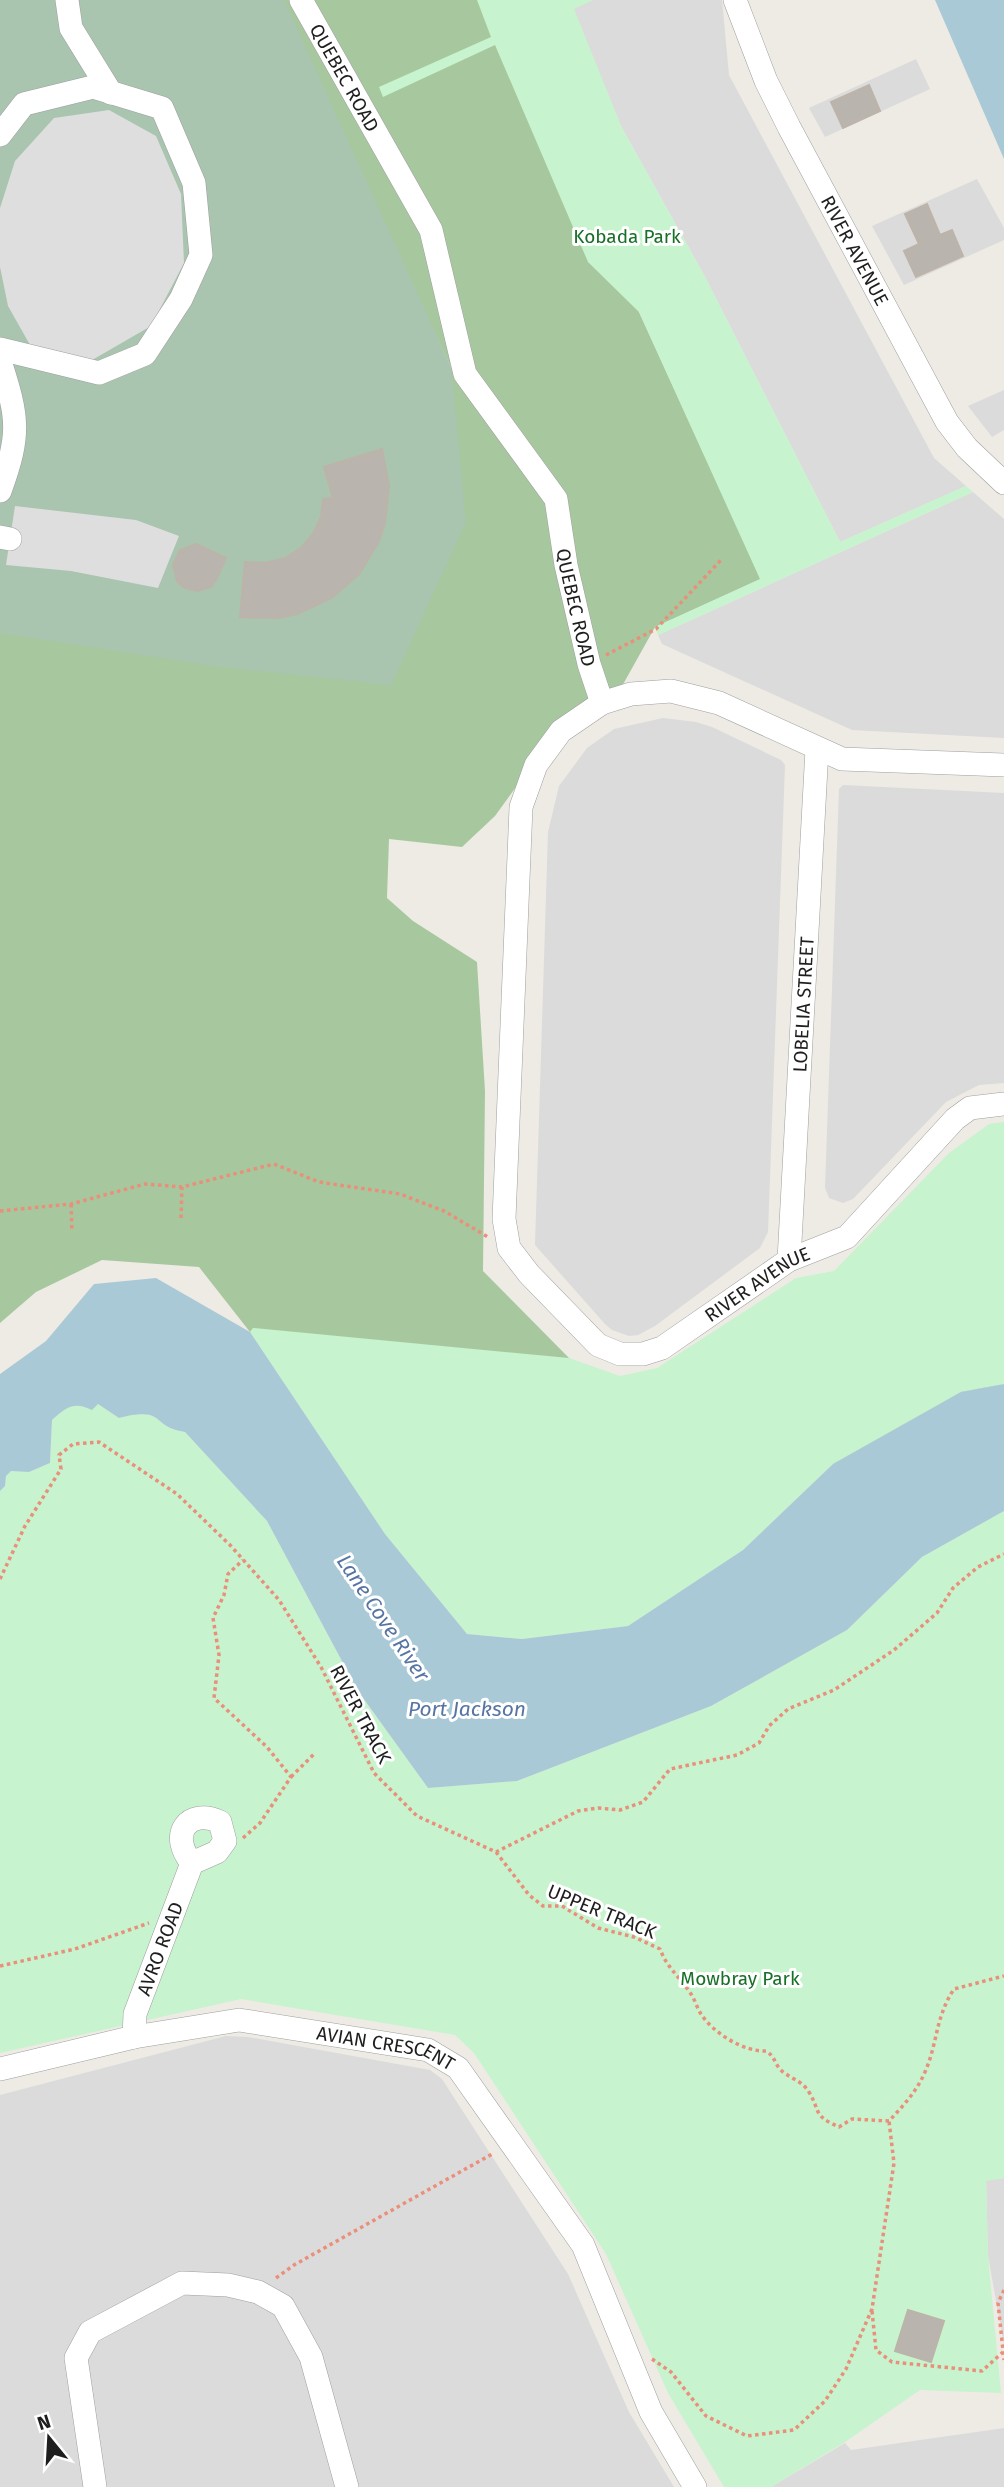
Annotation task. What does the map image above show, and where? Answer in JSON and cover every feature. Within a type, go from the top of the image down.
[{"type":"street","points":[[67,0],[71,28],[111,93]]},
{"type":"street","name":"QUEBEC ROAD","points":[[301,0],[431,230],[465,374],[556,499],[566,565],[589,664],[602,704]]},
{"type":"street","name":"RIVER AVENUE","points":[[735,0],[766,80],[789,127],[947,422],[967,448],[1004,483]]},
{"type":"street","points":[[0,135],[24,104],[93,88],[162,108],[194,183],[201,255],[181,299],[145,354],[99,373],[0,349]]},
{"type":"street","points":[[0,361],[16,409],[14,454],[0,491]]},
{"type":"street","points":[[509,1248],[504,1219],[521,807],[536,765],[561,731],[602,704],[631,694],[671,691],[719,703],[842,759],[1004,765]]},
{"type":"street","name":"LOBELIA STREET","points":[[789,1260],[817,749]]},
{"type":"street","name":"RIVER AVENUE","points":[[509,1248],[529,1274],[598,1345],[609,1351],[633,1356],[662,1348],[789,1260],[847,1237],[955,1119],[970,1108],[1004,1104]]},
{"type":"street","points":[[201,1817],[220,1822],[225,1841],[217,1852],[192,1863],[180,1844],[190,1822],[201,1817]]},
{"type":"street","name":"AVRO ROAD","points":[[134,2037],[135,2014],[192,1863]]},
{"type":"street","name":"AVIAN CRESCENT","points":[[0,2069],[134,2037],[239,2020],[428,2050],[458,2068],[583,2245],[651,2412],[695,2487]]},
{"type":"street","points":[[95,2487],[76,2358],[90,2332],[182,2283],[228,2285],[258,2292],[284,2306],[311,2357],[347,2487]]},
{"type":"path","points":[[589,664],[656,629],[722,560]]},
{"type":"path","points":[[0,1211],[71,1204],[145,1184],[182,1187],[274,1164],[318,1182],[400,1194],[446,1212],[509,1248]]},
{"type":"path","points":[[181,1218],[182,1187]]},
{"type":"path","points":[[71,1204],[72,1232]]},
{"type":"path","name":"RIVER TRACK","points":[[0,1578],[25,1526],[61,1469],[58,1455],[73,1444],[99,1442],[177,1494],[279,1600],[321,1667],[374,1773],[417,1816],[440,1829],[496,1852]]},
{"type":"path","points":[[496,1852],[578,1811],[597,1808],[620,1810],[643,1802],[670,1769],[737,1755],[759,1742],[769,1726],[788,1709],[834,1690],[894,1650],[937,1614],[953,1588],[961,1581],[978,1567],[1004,1554]]},
{"type":"path","points":[[243,1560],[228,1574],[224,1595],[213,1618],[219,1656],[214,1698],[267,1747],[291,1777]]},
{"type":"path","points":[[225,1841],[235,1844],[260,1823],[291,1777],[314,1754]]},
{"type":"path","name":"UPPER TRACK","points":[[496,1852],[529,1895],[543,1906],[562,1906],[578,1919],[598,1928],[634,1937],[660,1949],[666,1966],[690,1993],[702,2016],[740,2046],[754,2052],[766,2051],[775,2057],[780,2070],[799,2081],[810,2093],[818,2115],[828,2123],[839,2127],[852,2119],[889,2121]]},
{"type":"path","points":[[0,1966],[75,1949],[171,1915]]},
{"type":"path","points":[[1003,2352],[982,2371],[892,2362],[876,2350],[872,2309],[894,2163],[889,2121],[913,2094],[926,2072],[940,2010],[954,1989],[1004,1976]]},
{"type":"path","points":[[258,2292],[294,2265],[511,2143]]},
{"type":"path","points":[[1004,2290],[998,2303],[1004,2360]]},
{"type":"path","points":[[630,2361],[650,2358],[671,2372],[706,2416],[747,2436],[794,2430],[825,2402],[846,2369],[872,2309]]},
{"type":"shaded area","points":[[563,0],[722,0],[729,75],[934,458],[966,486],[840,542],[704,275],[622,128]]},
{"type":"shaded area","points":[[916,59],[930,89],[825,137],[809,108]]},
{"type":"shaded area","points":[[109,110],[156,136],[181,194],[184,263],[151,326],[87,363],[34,352],[8,306],[0,267],[0,208],[15,161],[54,118]]},
{"type":"shaded area","points":[[977,179],[1004,228],[1004,240],[904,285],[872,226]]},
{"type":"shaded area","points":[[1004,390],[1004,430],[992,437],[968,406]]},
{"type":"shaded area","points":[[973,492],[1004,519],[1004,738],[852,730],[662,644],[658,635]]},
{"type":"shaded area","points":[[15,506],[136,520],[179,536],[158,588],[71,571],[6,565]]},
{"type":"shaded area","points":[[663,718],[712,727],[781,760],[785,765],[768,1232],[760,1248],[655,1326],[638,1335],[629,1336],[612,1330],[605,1324],[535,1245],[548,832],[559,786],[587,748],[614,729]]},
{"type":"shaded area","points":[[843,785],[1004,793],[1004,1083],[979,1085],[946,1102],[853,1199],[843,1203],[829,1198],[825,1188],[839,789]]},
{"type":"shaded area","points":[[226,2036],[248,2037],[430,2070],[442,2079],[568,2274],[629,2412],[674,2487],[0,2487],[0,2095]]},
{"type":"shaded area","points":[[1004,2178],[1004,2345],[988,2256],[986,2180]]},
{"type":"shaded area","points":[[1004,2428],[1004,2487],[771,2487],[845,2443],[851,2450]]},
{"type":"green space","points":[[0,0],[284,0],[451,367],[466,522],[391,685],[221,667],[0,633]]},
{"type":"green space","points":[[88,0],[561,0],[639,312],[761,579],[655,627],[621,688],[552,737],[495,816],[462,847],[389,839],[387,898],[413,921],[477,962],[485,1091],[483,1271],[569,1358],[673,1420],[813,1412],[1004,1384],[961,1392],[833,1464],[250,1332],[199,1267],[102,1260],[36,1292],[0,1323],[0,611],[451,367],[371,198]]},
{"type":"green space","name":"Kobada Park","points":[[477,0],[593,0],[574,9],[622,128],[704,275],[840,542],[966,486],[973,492],[658,635],[655,627],[760,579],[639,312],[588,262],[495,45],[383,97],[379,87],[491,37]]},
{"type":"green space","points":[[1004,1122],[1004,1384],[961,1392],[833,1464],[743,1550],[628,1626],[522,1639],[467,1634],[385,1534],[250,1332],[253,1328],[569,1358],[620,1376],[657,1368],[796,1278],[834,1271],[949,1153],[989,1124]]},
{"type":"green space","name":"Mowbray Park","points":[[98,1404],[119,1418],[145,1414],[166,1426],[185,1432],[267,1521],[358,1691],[428,1788],[517,1781],[711,1706],[847,1630],[922,1557],[1004,1511],[1004,2178],[986,2181],[988,2256],[1001,2393],[920,2390],[845,2442],[771,2487],[724,2487],[668,2393],[606,2254],[474,2053],[455,2035],[241,1999],[0,2053],[0,1491],[5,1486],[6,1476],[11,1470],[29,1472],[50,1463],[52,1420],[68,1405]]},
{"type":"water","points":[[935,0],[1004,0],[1004,159]]},
{"type":"water","name":"Port Jackson","points":[[156,1278],[250,1332],[385,1534],[467,1634],[522,1639],[628,1626],[743,1550],[833,1464],[961,1392],[1004,1384],[1004,1511],[922,1557],[847,1630],[711,1706],[517,1781],[428,1788],[358,1691],[267,1521],[185,1432],[166,1426],[145,1414],[119,1418],[98,1404],[92,1410],[80,1406],[70,1407],[52,1420],[50,1463],[29,1472],[11,1471],[0,1491],[0,1374],[46,1341],[94,1284]]},
{"type":"building","points":[[869,85],[880,111],[843,128],[831,102]]},
{"type":"building","points":[[927,204],[940,235],[952,230],[963,256],[916,277],[904,251],[919,244],[905,214]]},
{"type":"building","points":[[382,449],[389,486],[385,523],[379,541],[360,573],[332,598],[297,614],[278,618],[240,617],[245,562],[266,563],[285,558],[301,548],[313,534],[321,517],[323,499],[333,498],[324,467]]},
{"type":"building","points":[[196,544],[226,558],[211,587],[197,591],[183,587],[177,581],[173,565],[180,550]]},
{"type":"building","points":[[908,2310],[944,2321],[931,2362],[895,2351]]},
{"type":"water label","name":"Lane Cove River","points":[[383,1618]]}]
